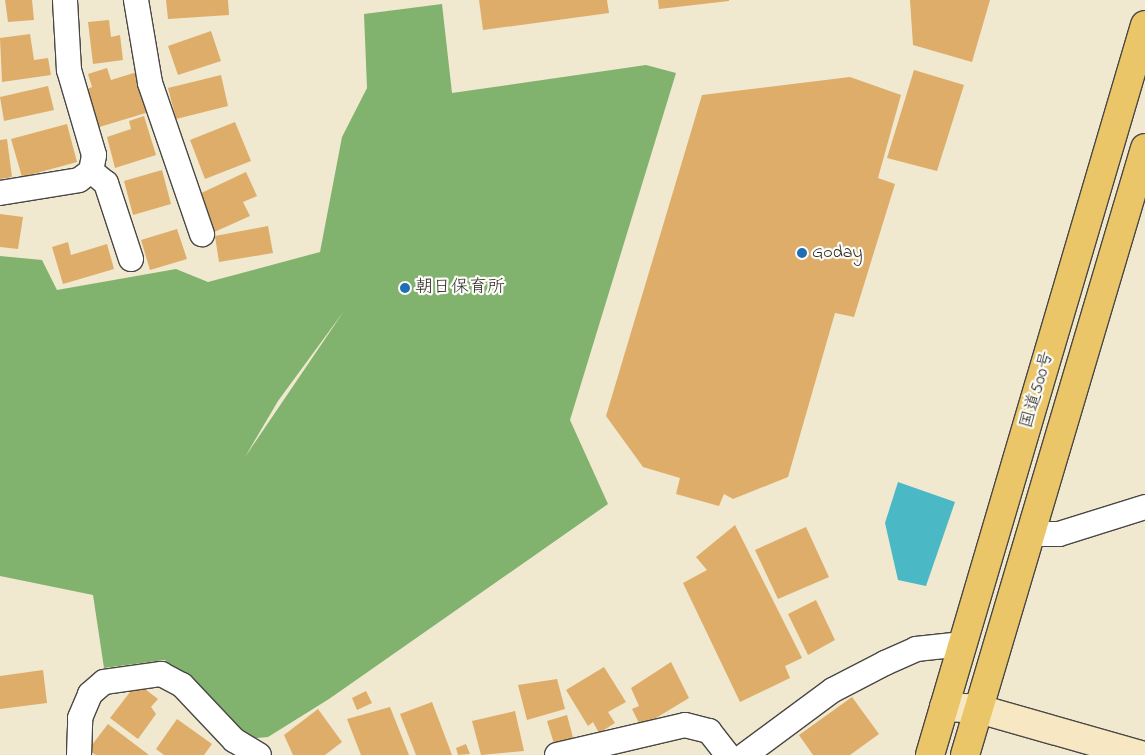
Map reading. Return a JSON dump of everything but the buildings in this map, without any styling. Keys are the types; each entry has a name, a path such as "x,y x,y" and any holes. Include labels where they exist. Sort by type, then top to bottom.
{"highway":[{"name":"国道500号","path":"930,755 1145,25"},
{"name":"国道500号","path":"965,755 1145,148"}],"street":[{"path":"0,193 79,180 91,171 94,155 69,70 65,0"},
{"path":"136,0 150,83 202,234"},
{"path":"91,171 106,183 131,259"},
{"path":"1031,534 1059,534 1145,507"},
{"path":"745,755 833,690 884,664 916,649 963,644"},
{"path":"79,755 80,718 90,694 104,682 161,674 182,685 234,740 259,755"},
{"path":"944,707 979,709 1140,755"},
{"path":"557,755 685,725 709,731 728,755"}],"green space":[{"path":"442,4 452,93 646,65 676,73 570,420 608,504 329,699 268,737 234,740 165,660 104,668 93,595 0,576 0,256 42,260 57,290 176,269 208,282 320,252 342,137 367,88 364,14","holes":["344,311 245,457 278,401"]}],"water":[{"path":"898,482 955,502 926,586 898,580 885,523"}],"place":[{"name":"Goday","path":"802,253"},
{"name":"朝日保育所","path":"405,288"}]}
